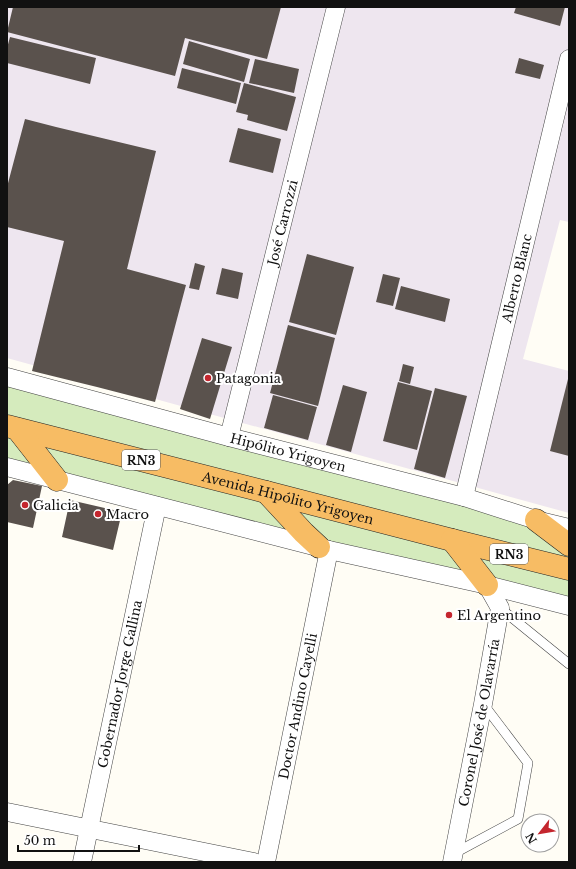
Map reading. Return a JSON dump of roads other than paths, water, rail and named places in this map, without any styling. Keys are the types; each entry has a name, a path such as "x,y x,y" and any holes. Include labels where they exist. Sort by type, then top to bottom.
{"highway":[{"path":"12,428 58,480"},
{"name":"Avenida Hipólito Yrigoyen","path":"12,428 568,569"},
{"path":"266,492 304,533 324,549"},
{"path":"536,520 569,545"},
{"path":"452,540 486,585"}],"street":[{"name":"José Carrozzi","path":"229,437 336,7"},
{"name":"Alberto Blanc","path":"464,497 569,59"},
{"name":"Hipólito Yrigoyen","path":"7,377 229,437 464,497 536,520 569,528"},
{"path":"7,467 324,549 486,585 569,606"},
{"name":"Gobernador Jorge Gallina","path":"82,862 157,506"},
{"name":"Doctor Andino Cayelli","path":"266,862 324,549"},
{"path":"486,585 500,608"},
{"name":"Coronel José de Olavarría","path":"453,858 500,608"},
{"path":"7,812 254,862"}],"lane":[{"path":"500,608 569,664"},
{"path":"453,858 518,818 528,763 483,704"}],"place":[{"name":"Patagonia","path":"208,378"},
{"name":"Galicia","path":"25,505"},
{"name":"Macro","path":"98,514"},
{"name":"El Argentino","path":"449,615"}]}
